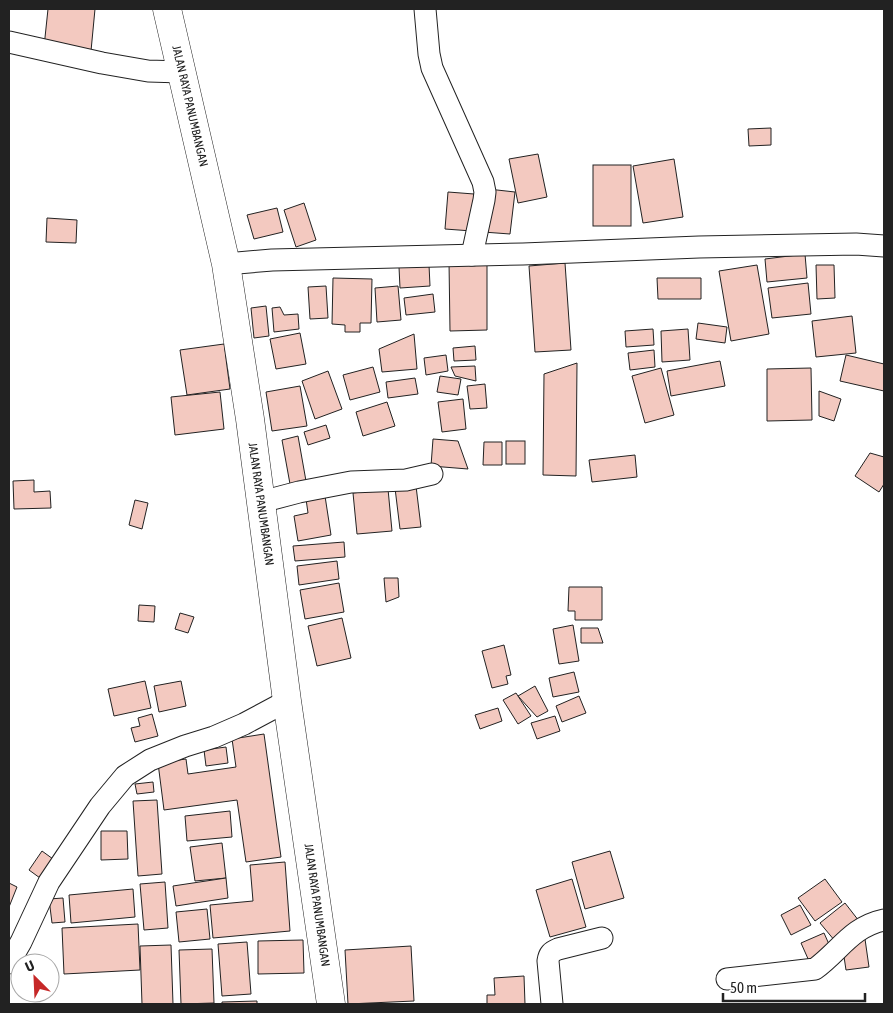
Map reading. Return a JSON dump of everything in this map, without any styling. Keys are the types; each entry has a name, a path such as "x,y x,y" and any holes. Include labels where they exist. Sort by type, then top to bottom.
{"main road":[{"name":"JALAN RAYA PANUMBANGAN","path":"168,9 226,264 250,420 287,701 331,1004"}],"street":[{"path":"425,9 432,68 483,182 485,192 472,255"},
{"path":"9,42 139,70 182,72"},
{"path":"226,264 272,260 699,247 856,244 884,246"},
{"path":"261,502 299,492 351,482 406,480 432,474"},
{"path":"9,963 49,882 100,806 125,776 150,760 214,737 244,724 287,701"},
{"path":"727,979 815,969 861,928 884,920"},
{"path":"552,1004 549,955 558,949 602,938"}],"building":[{"path":"48,9 95,9 91,51 44,47"},
{"path":"771,128 771,145 749,146 748,129"},
{"path":"538,154 547,197 518,203 509,159"},
{"path":"674,159 683,217 643,223 633,166"},
{"path":"593,165 631,165 631,226 593,226"},
{"path":"488,189 515,192 510,234 483,232"},
{"path":"448,192 474,194 472,231 445,229"},
{"path":"304,203 316,240 296,247 284,210"},
{"path":"277,208 283,232 254,239 247,215"},
{"path":"47,218 77,220 76,243 46,242"},
{"path":"805,254 807,278 767,282 765,259"},
{"path":"487,261 487,330 450,331 449,262"},
{"path":"565,263 571,350 535,352 529,266"},
{"path":"429,265 430,286 400,288 399,267"},
{"path":"757,265 769,334 731,341 719,271"},
{"path":"816,265 834,265 835,298 817,299"},
{"path":"333,278 372,279 371,323 360,323 360,332 345,332 345,325 332,324"},
{"path":"657,278 701,278 701,299 658,299"},
{"path":"808,283 811,314 772,318 768,288"},
{"path":"326,286 328,318 310,319 308,287"},
{"path":"398,286 401,320 377,322 375,288"},
{"path":"433,294 435,312 406,315 404,298"},
{"path":"266,306 269,336 254,338 251,308"},
{"path":"280,307 284,315 298,314 299,329 274,332 272,308"},
{"path":"852,316 856,353 816,357 812,321"},
{"path":"698,323 727,327 725,343 696,339"},
{"path":"653,329 654,345 626,347 625,331"},
{"path":"688,329 690,360 662,362 661,331"},
{"path":"300,333 306,364 276,369 270,339"},
{"path":"414,334 417,369 382,372 379,349"},
{"path":"224,344 230,389 187,395 180,350"},
{"path":"475,346 476,360 454,361 453,348"},
{"path":"654,350 655,367 630,370 628,353"},
{"path":"446,355 448,371 426,375 424,358"},
{"path":"846,355 884,364 884,391 840,381"},
{"path":"720,361 725,386 671,396 667,371"},
{"path":"577,363 576,476 543,475 544,374"},
{"path":"475,366 476,381 455,376 451,367"},
{"path":"373,367 380,392 350,400 343,375"},
{"path":"661,368 674,415 645,423 632,376"},
{"path":"811,368 812,420 767,421 767,369"},
{"path":"328,371 342,409 315,419 302,381"},
{"path":"440,376 461,379 458,395 437,392"},
{"path":"415,378 418,394 388,398 386,382"},
{"path":"485,384 487,408 470,409 467,386"},
{"path":"300,386 307,426 272,431 266,392"},
{"path":"819,391 841,399 834,421 819,416"},
{"path":"220,392 224,429 175,435 171,397"},
{"path":"463,399 466,429 442,432 438,402"},
{"path":"387,402 395,426 363,436 356,412"},
{"path":"326,425 330,438 308,445 304,432"},
{"path":"298,436 306,481 290,484 282,440"},
{"path":"433,439 458,441 468,469 431,466"},
{"path":"506,441 525,441 525,464 506,464"},
{"path":"484,442 502,442 502,465 483,465"},
{"path":"870,453 884,457 884,484 879,492 855,476"},
{"path":"635,455 637,477 592,482 589,460"},
{"path":"34,480 34,492 50,491 51,508 14,509 13,481"},
{"path":"416,486 421,527 400,529 395,488"},
{"path":"388,489 392,531 357,534 353,493"},
{"path":"325,496 331,535 298,541 294,516 308,513 306,499"},
{"path":"135,500 148,503 142,529 129,525"},
{"path":"344,542 345,557 295,561 293,546"},
{"path":"337,561 339,579 299,585 297,566"},
{"path":"384,578 398,578 399,597 386,602"},
{"path":"339,583 344,612 305,619 300,590"},
{"path":"569,587 602,587 602,620 575,620 575,611 568,611"},
{"path":"139,605 155,606 154,622 138,621"},
{"path":"180,613 194,617 188,633 175,629"},
{"path":"342,618 351,658 317,666 308,626"},
{"path":"573,625 579,661 559,664 553,629"},
{"path":"581,628 598,628 603,643 581,643"},
{"path":"504,645 511,675 506,676 508,684 492,688 482,651"},
{"path":"574,672 579,692 553,697 549,678"},
{"path":"145,681 151,708 114,716 108,689"},
{"path":"181,681 186,706 159,712 154,686"},
{"path":"535,686 548,711 537,717 518,696"},
{"path":"516,693 531,716 518,724 503,700"},
{"path":"579,696 586,713 562,722 556,706"},
{"path":"498,708 502,721 480,729 475,715"},
{"path":"152,714 158,736 135,742 131,728 140,726 138,718"},
{"path":"555,716 560,731 537,739 531,723"},
{"path":"264,734 281,857 246,862 237,800 164,810 158,763 186,759 188,774 236,767 232,739"},
{"path":"226,747 228,763 206,766 204,750"},
{"path":"153,782 154,792 137,794 135,784"},
{"path":"157,800 162,874 138,876 133,801"},
{"path":"230,811 232,837 187,841 185,816"},
{"path":"101,831 127,831 128,859 101,860"},
{"path":"222,843 226,878 195,881 190,847"},
{"path":"42,851 53,859 40,878 29,870"},
{"path":"610,851 624,898 585,909 572,862"},
{"path":"285,862 290,931 213,938 210,905 253,901 250,865"},
{"path":"226,878 228,898 176,906 173,886"},
{"path":"572,879 586,927 550,937 536,890"},
{"path":"825,879 842,902 815,921 798,898"},
{"path":"165,882 168,928 144,930 140,884"},
{"path":"9,883 17,887 9,907"},
{"path":"133,889 135,917 71,923 69,895"},
{"path":"63,898 65,922 52,923 49,899"},
{"path":"845,903 859,921 835,941 820,923"},
{"path":"800,905 811,925 791,935 781,915"},
{"path":"207,909 210,939 179,942 176,912"},
{"path":"138,924 140,970 64,974 62,928"},
{"path":"864,932 869,967 846,970 843,950"},
{"path":"824,933 832,951 809,961 801,943"},
{"path":"303,940 304,973 258,974 258,941"},
{"path":"247,942 251,994 222,996 218,944"},
{"path":"171,945 173,1004 142,1004 140,946"},
{"path":"411,946 414,1001 348,1004 345,950"},
{"path":"212,949 214,1003 181,1004 179,950"},
{"path":"524,976 525,1004 487,1004 487,995 495,995 494,978"},
{"path":"257,1001 257,1004 222,1004 222,1002"}]}
